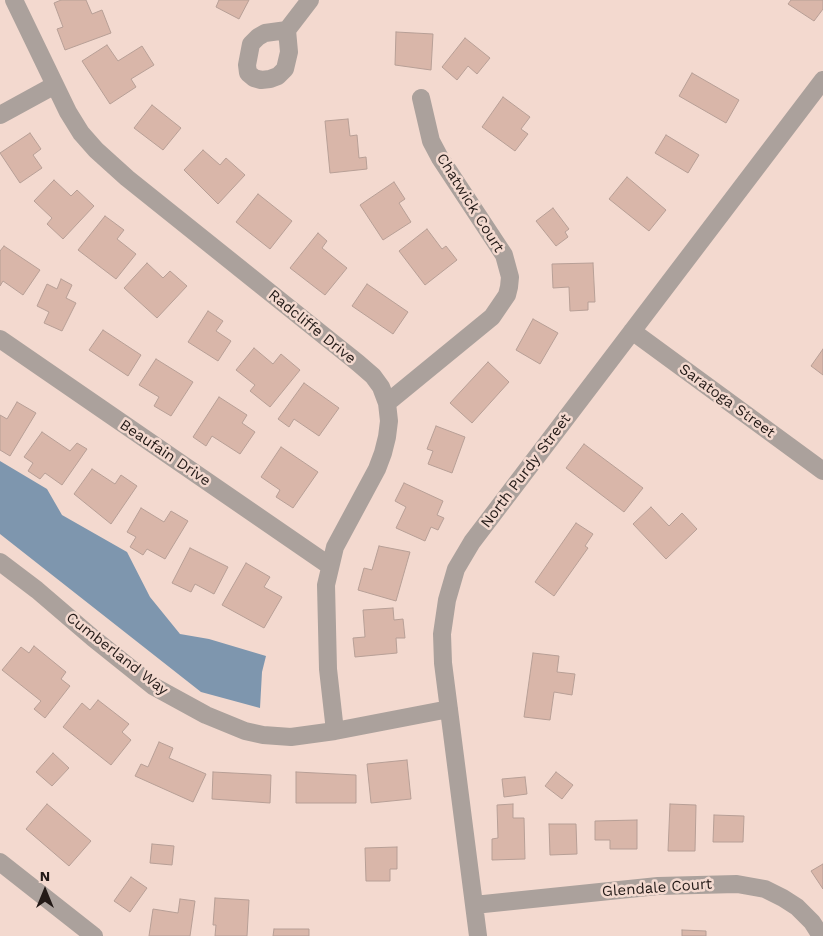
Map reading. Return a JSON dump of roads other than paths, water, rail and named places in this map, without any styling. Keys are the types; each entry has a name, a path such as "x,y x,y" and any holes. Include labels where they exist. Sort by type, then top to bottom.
{"street":[{"name":"Radcliffe Drive","path":"14,0 76,126 96,150 127,178 358,363 381,387 386,403 388,429 383,453 377,469 335,547 326,585 328,669 335,731"},
{"path":"287,30 310,0"},
{"name":"North Purdy Street","path":"478,936 443,662 442,634 447,600 456,569 472,542 822,83"},
{"path":"0,114 55,85"},
{"name":"Chatwick Court","path":"386,403 492,317 507,295 510,287 510,277 504,255 440,158 431,141 421,98"},
{"name":"Saratoga Street","path":"632,331 823,470"},
{"name":"Beaufain Drive","path":"0,340 330,566"},
{"name":"Cumberland Way","path":"0,562 154,686 206,715 245,731 263,735 291,737 335,731 449,708"},
{"path":"0,862 94,936"},
{"name":"Glendale Court","path":"474,906 658,886 737,884 765,889 783,898 812,922 821,936"}],"water":[{"path":"0,461 47,489 62,515 127,552 150,597 180,634 209,639 266,656 262,672 260,708 201,692 0,534"}]}
